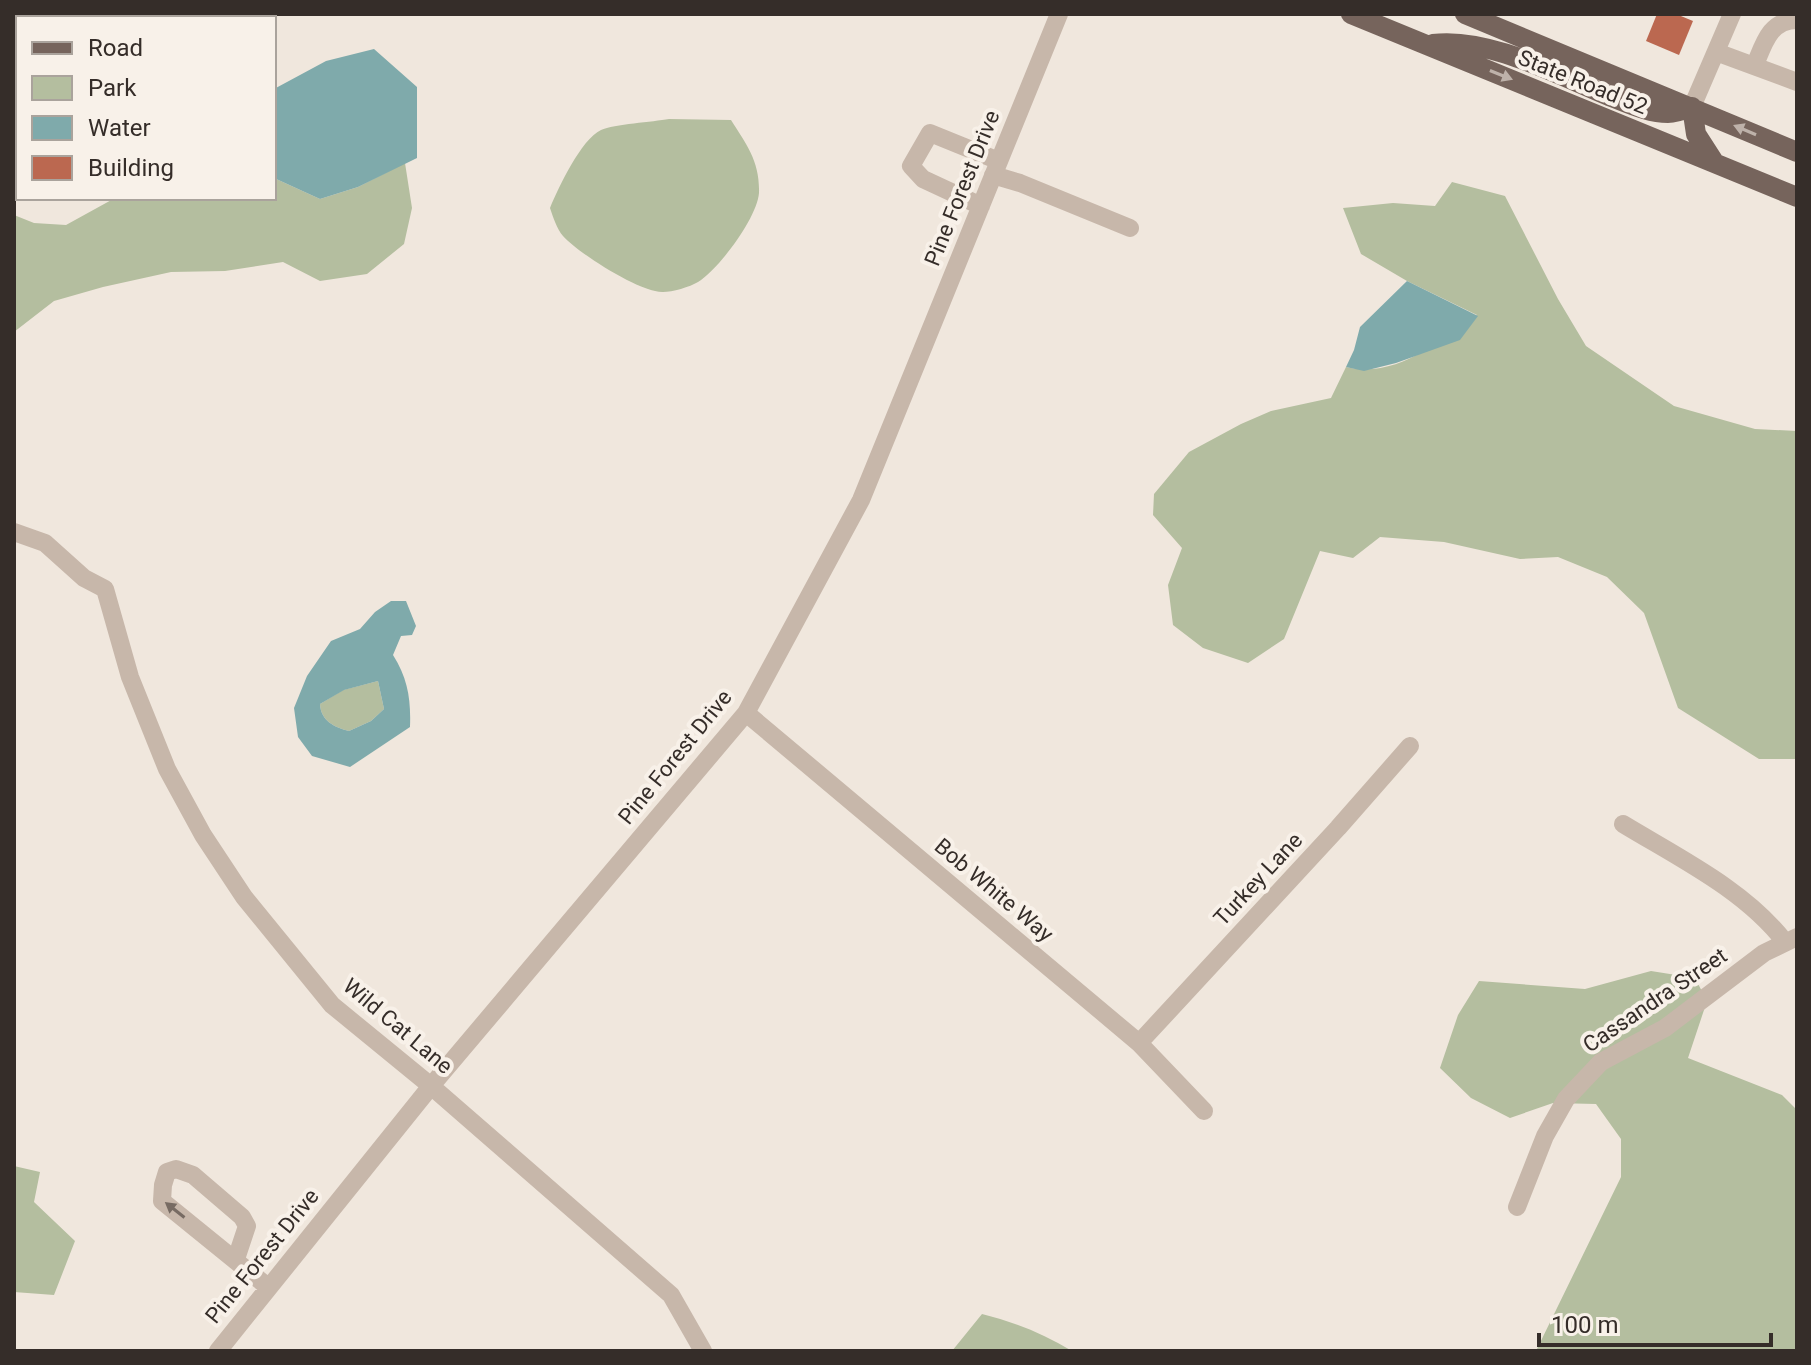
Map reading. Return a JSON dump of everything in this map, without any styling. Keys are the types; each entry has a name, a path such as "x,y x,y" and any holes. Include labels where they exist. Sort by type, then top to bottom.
{"main road":[{"name":"State Road 52","path":"1351,14 1797,197"},
{"name":"State Road 52","path":"1465,14 1498,20 1797,152"},
{"path":"1428,45 1450,42 1510,56 1657,112 1672,113 1692,107 1696,134 1714,162"}],"street":[{"name":"Pine Forest Drive","path":"218,1351 431,1086 746,713 861,500 1059,14"},
{"path":"1692,107 1732,14"},
{"path":"1755,65 1770,30 1797,20"},
{"path":"1716,52 1797,82"},
{"path":"981,206 923,179 911,166 930,133 1020,183 1130,228"},
{"name":"Wild Cat Lane","path":"14,532 45,543 84,578 105,589 130,677 167,769 203,835 244,897 332,1005 431,1086 671,1295 703,1351"},
{"name":"Bob White Way","path":"746,713 1139,1043 1204,1111"},
{"name":"Turkey Lane","path":"1139,1043 1410,746"},
{"path":"1623,824 1697,869 1750,906 1791,940"},
{"name":"Cassandra Street","path":"1517,1207 1545,1136 1566,1099 1601,1062 1665,1028 1764,953 1791,940"},
{"path":"236,1259 247,1226 242,1217 193,1175 176,1169 167,1172 162,1201 268,1287"}],"green space":[{"path":"669,119 731,120 755,163 759,193 752,216 716,266 695,284 663,292 640,286 582,252 561,233 550,208 571,165 593,135 615,126"},
{"path":"405,163 412,208 404,244 367,274 320,281 283,262 225,271 171,272 54,301 14,332 14,215 34,223 66,225 111,200 276,200 276,179 320,199 358,187"},
{"path":"1452,182 1505,196 1586,346 1674,406 1755,429 1797,431 1797,759 1759,759 1678,708 1644,613 1607,577 1558,557 1520,559 1444,542 1380,537 1353,558 1320,551 1284,639 1248,663 1203,648 1173,625 1168,585 1182,548 1153,515 1154,494 1189,452 1271,411 1331,398 1346,367 1382,368 1399,363 1416,356 1477,315 1407,281 1361,254 1343,208 1393,203 1435,206"},
{"path":"378,681 384,709 371,721 349,731 333,725 323,715 320,704 343,690"},
{"path":"1651,971 1695,978 1707,1001 1688,1058 1782,1095 1797,1110 1797,1351 1536,1351 1621,1177 1621,1139 1596,1104 1553,1103 1510,1118 1471,1098 1440,1068 1458,1015 1479,981 1585,989"},
{"path":"14,1166 40,1172 34,1202 75,1241 54,1295 14,1292"},
{"path":"982,1314 1028,1329 1072,1351 952,1351"}],"water":[{"path":"374,49 417,87 417,158 358,187 320,199 276,179 276,88 326,61"},
{"path":"1407,281 1478,316 1460,340 1364,371 1346,367 1360,327"},
{"path":"391,601 406,601 416,626 412,635 401,636 393,655 408,690 410,727 350,767 312,756 298,737 294,708 307,676 331,641 360,629 375,612","holes":["378,681 384,709 371,721 349,731 329,722 320,704 344,690"]}],"building":[{"path":"1657,14 1676,14 1693,21 1679,55 1646,41"}]}
